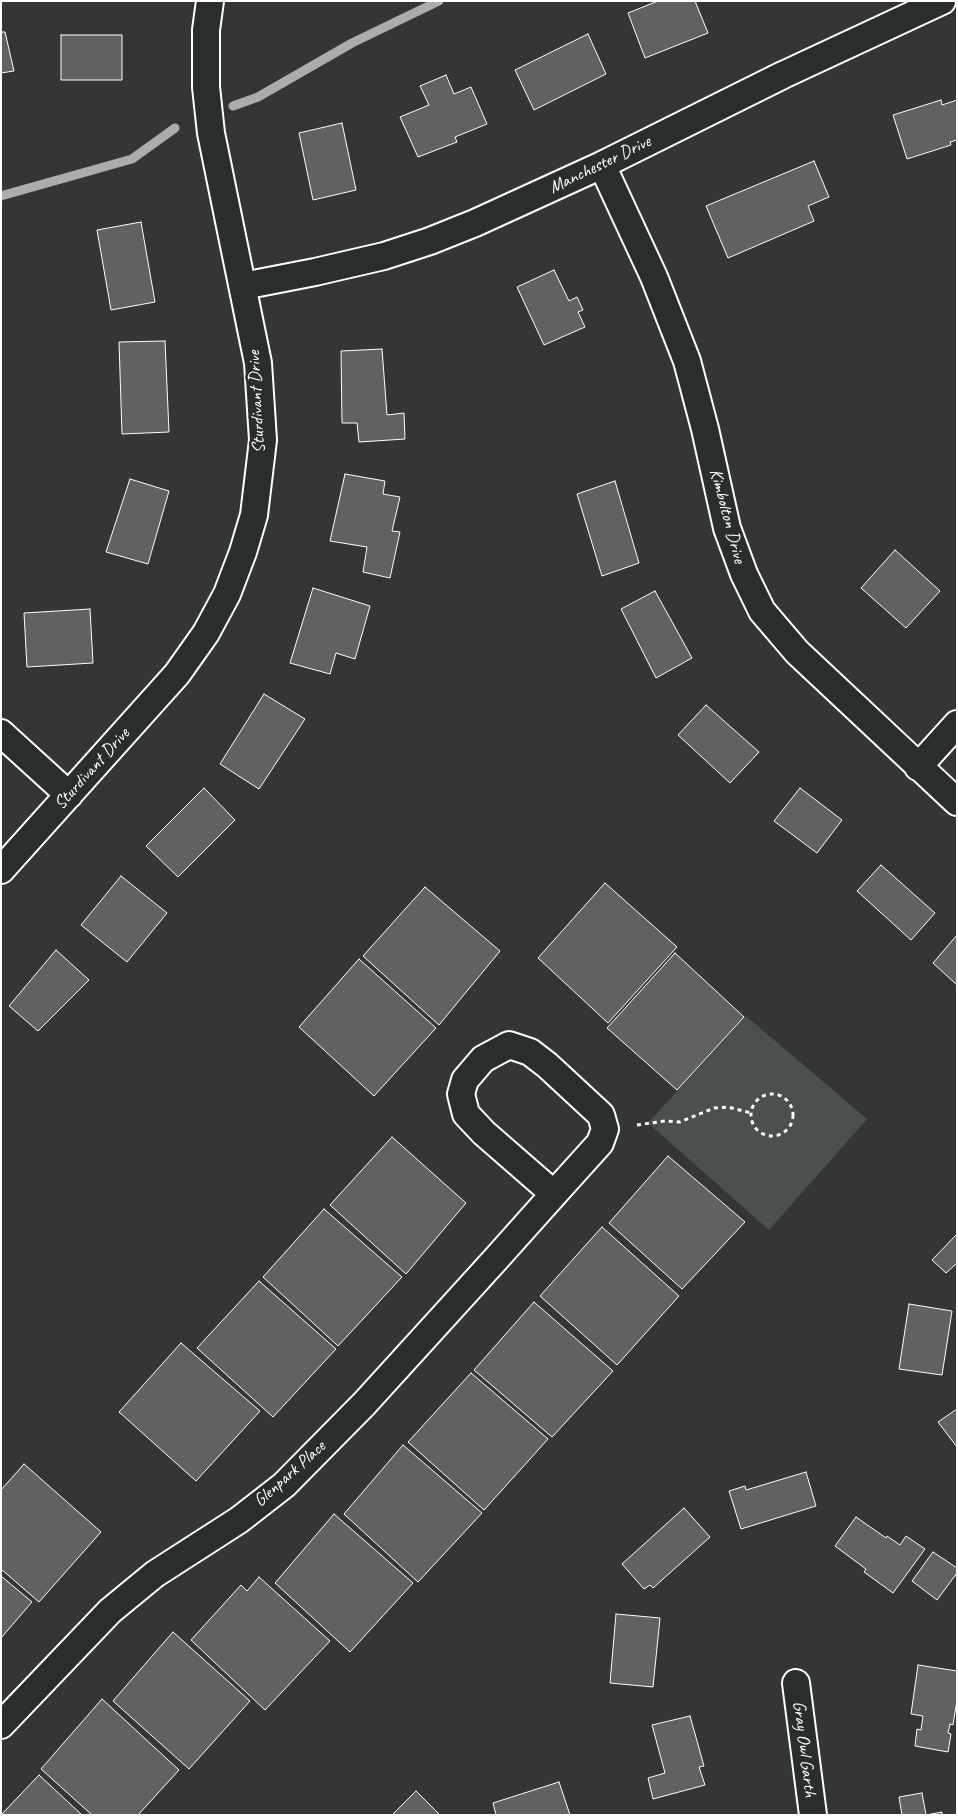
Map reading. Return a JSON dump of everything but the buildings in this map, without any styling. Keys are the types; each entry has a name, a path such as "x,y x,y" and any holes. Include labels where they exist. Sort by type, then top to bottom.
{"street":[{"name":"Sturdivant Drive","path":"1,870 177,674 206,633 227,594 243,552 254,515 263,440 258,362 211,133 206,87 206,30 210,1"},
{"name":"Manchester Drive","path":"243,286 384,256 475,224 602,165 783,75 942,1"},
{"name":"Kimbolton Drive","path":"602,165 654,277 687,361 705,429 727,528 744,574 762,611 797,652 957,802"},
{"path":"918,766 957,724"},
{"path":"1,733 69,795"},
{"name":"Glenpark Place","path":"1,1725 110,1611 156,1574 239,1520 284,1485 364,1404 554,1194 600,1143 605,1129 601,1115 542,1060 530,1052 509,1045 483,1059 465,1080 461,1094 466,1114 484,1133 554,1194"},
{"name":"Gray Owl Garth","path":"796,1683 813,1815"}],"path":[{"path":"768,1095 775,1095 787,1101 792,1113 792,1119 785,1132 772,1136 759,1132 752,1120 751,1114 757,1101 768,1095"},
{"path":"637,1125 665,1121 680,1122 714,1108 728,1107 751,1114"}],"shaded area":[{"path":"746,1016 867,1119 769,1230 648,1123"}],"waterway":[{"path":"233,106 258,97 352,43 439,1"},
{"path":"1,196 132,159 175,128"}]}
